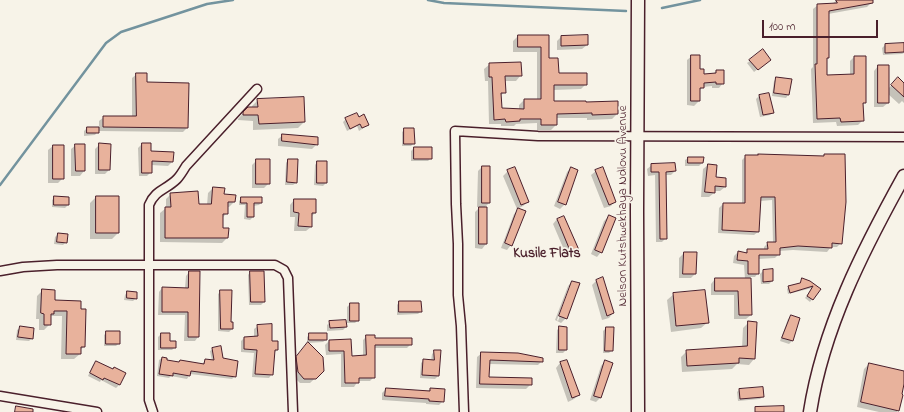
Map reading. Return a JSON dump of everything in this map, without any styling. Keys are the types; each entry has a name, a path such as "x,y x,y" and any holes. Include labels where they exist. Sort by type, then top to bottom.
{"street":[{"name":"Nelson Kutshwekhaya Ndlovu Avenue","path":"638,0 638,412"},
{"path":"152,412 149,400 149,206 152,198 161,189 177,180 186,166 256,89"},
{"path":"464,412 462,326 458,295 455,131 538,136 904,137"},
{"path":"810,412 820,363 827,340 862,257 904,176"},
{"path":"0,271 23,267 57,265 275,265 284,270 288,278 293,412"},
{"path":"0,396 97,412"}],"building":[{"path":"836,0 873,0 873,3 829,11 829,58 827,58 827,75 854,74 854,56 866,56 866,103 863,103 864,121 841,122 840,118 817,119 815,64 817,64 817,4 837,3"},
{"path":"518,35 549,35 549,58 558,58 559,73 587,73 587,85 554,85 554,101 618,101 618,114 557,114 557,125 541,125 541,119 520,119 520,121 506,122 505,119 494,120 492,77 489,77 489,63 521,62 522,76 505,76 506,93 501,93 502,108 524,109 524,99 541,99 541,47 518,47"},
{"path":"588,35 588,45 561,46 561,36"},
{"path":"904,43 904,52 885,53 885,44"},
{"path":"763,49 771,60 758,70 749,60"},
{"path":"691,55 700,55 700,69 704,69 704,74 716,73 716,70 724,70 724,84 716,84 716,82 704,83 704,88 700,88 700,101 691,101"},
{"path":"878,65 889,65 889,103 878,103"},
{"path":"136,73 147,73 147,82 189,83 188,128 103,127 103,116 136,116"},
{"path":"776,77 792,79 789,95 774,93"},
{"path":"898,77 904,83 904,97 891,85"},
{"path":"769,93 774,113 763,115 759,95"},
{"path":"304,97 305,122 259,124 258,115 243,115 243,112 248,107 258,107 257,99"},
{"path":"357,113 359,117 364,114 369,125 362,128 360,124 350,129 345,118"},
{"path":"87,127 99,127 99,133 87,133"},
{"path":"404,128 414,128 415,144 404,144"},
{"path":"282,134 318,137 318,145 282,141"},
{"path":"99,143 111,144 110,170 99,170"},
{"path":"142,143 151,143 151,151 174,152 173,162 152,161 152,173 142,173"},
{"path":"75,144 85,144 85,171 76,171"},
{"path":"53,145 64,145 64,179 53,179"},
{"path":"414,147 432,147 432,159 414,159"},
{"path":"824,154 845,154 846,202 842,244 832,243 832,248 798,246 780,248 780,255 759,255 759,274 748,274 748,261 737,260 738,251 747,253 747,249 768,249 767,242 776,242 775,197 761,197 759,232 722,230 723,203 745,203 745,155 824,156"},
{"path":"688,157 704,157 703,163 688,163"},
{"path":"256,159 270,159 270,184 256,184"},
{"path":"288,159 298,159 297,183 287,182"},
{"path":"317,161 327,161 327,183 317,183"},
{"path":"675,163 676,171 666,172 667,239 660,239 659,172 651,172 651,164"},
{"path":"708,164 717,165 716,177 726,178 726,187 715,186 715,193 705,192"},
{"path":"482,166 490,166 490,203 482,203"},
{"path":"515,167 529,202 521,205 507,170"},
{"path":"571,167 578,170 566,205 558,202"},
{"path":"603,167 616,202 609,205 595,170"},
{"path":"213,187 225,188 224,194 236,195 235,202 228,202 228,214 223,214 223,228 229,228 228,238 165,238 165,207 171,207 170,193 198,191 199,204 211,204"},
{"path":"54,196 69,197 69,205 54,205"},
{"path":"96,196 119,196 119,233 96,233"},
{"path":"241,197 262,197 262,203 254,203 254,217 247,217 247,203 241,203"},
{"path":"294,199 316,199 316,213 312,213 312,227 298,226 299,213 294,212"},
{"path":"479,207 487,207 487,244 479,244"},
{"path":"518,208 526,211 512,246 505,243"},
{"path":"609,215 616,218 602,253 595,250"},
{"path":"564,216 579,250 571,253 557,219"},
{"path":"58,233 68,234 67,243 57,242"},
{"path":"684,252 697,252 696,274 683,274"},
{"path":"773,269 773,281 763,282 763,270"},
{"path":"189,271 200,271 199,337 188,337 188,312 162,312 162,287 188,288"},
{"path":"250,271 264,271 265,302 251,302"},
{"path":"603,277 614,313 607,316 596,280"},
{"path":"715,278 751,278 752,315 739,315 738,291 715,291"},
{"path":"802,278 810,281 821,289 813,300 807,296 813,286 790,293 788,286 800,283"},
{"path":"572,281 580,283 567,319 559,316"},
{"path":"42,289 55,290 55,300 81,301 81,309 86,309 85,347 81,347 81,354 66,354 67,311 54,311 54,314 51,314 51,325 44,325 44,314 41,313"},
{"path":"220,290 232,290 231,322 233,322 233,329 221,329"},
{"path":"705,290 709,323 676,326 673,293"},
{"path":"127,291 137,292 137,299 127,298"},
{"path":"399,301 421,301 422,312 399,312"},
{"path":"350,303 359,303 359,321 350,321"},
{"path":"791,315 800,318 793,341 782,338"},
{"path":"346,320 347,327 330,328 329,321"},
{"path":"748,321 757,322 755,359 739,358 739,363 687,366 686,350 747,346"},
{"path":"272,324 272,341 278,341 278,350 275,350 273,375 255,374 257,350 244,349 244,337 258,336 257,325"},
{"path":"20,326 34,328 33,339 18,337"},
{"path":"559,326 567,327 567,350 559,350"},
{"path":"606,327 614,327 613,351 605,351"},
{"path":"106,331 120,331 120,344 106,344"},
{"path":"161,333 170,333 170,341 176,341 176,348 161,348"},
{"path":"309,333 327,333 327,340 309,340"},
{"path":"366,335 375,335 375,338 412,338 412,345 375,345 375,378 359,378 359,383 345,383 344,351 329,351 329,340 351,339 352,356 366,355"},
{"path":"308,342 323,357 324,371 316,379 304,379 298,372 296,357"},
{"path":"221,346 223,358 238,361 236,377 191,371 190,376 173,373 173,376 159,374 162,357 167,358 167,360 179,362 180,360 204,364 205,359 214,360 212,348"},
{"path":"434,350 441,350 439,376 422,375 423,359 434,360"},
{"path":"481,352 518,353 543,358 543,362 490,360 489,377 532,378 532,385 480,384"},
{"path":"567,360 580,395 572,398 560,362"},
{"path":"605,360 613,363 601,398 594,396"},
{"path":"96,361 126,373 120,385 104,378 103,380 90,373"},
{"path":"869,363 904,371 903,395 899,411 861,402"},
{"path":"763,387 764,397 740,399 739,389"},
{"path":"386,388 430,391 430,388 445,389 444,402 429,401 429,399 385,396"},
{"path":"16,406 33,409 33,412 15,412"},
{"path":"784,406 784,412 755,412 755,407"}],"waterway":[{"path":"0,185 106,43 121,32 207,4 233,0"},
{"path":"428,0 444,3 626,11"},
{"path":"662,8 700,0"}],"district":[{"name":"Kusile Flats","path":"547,255"}]}
